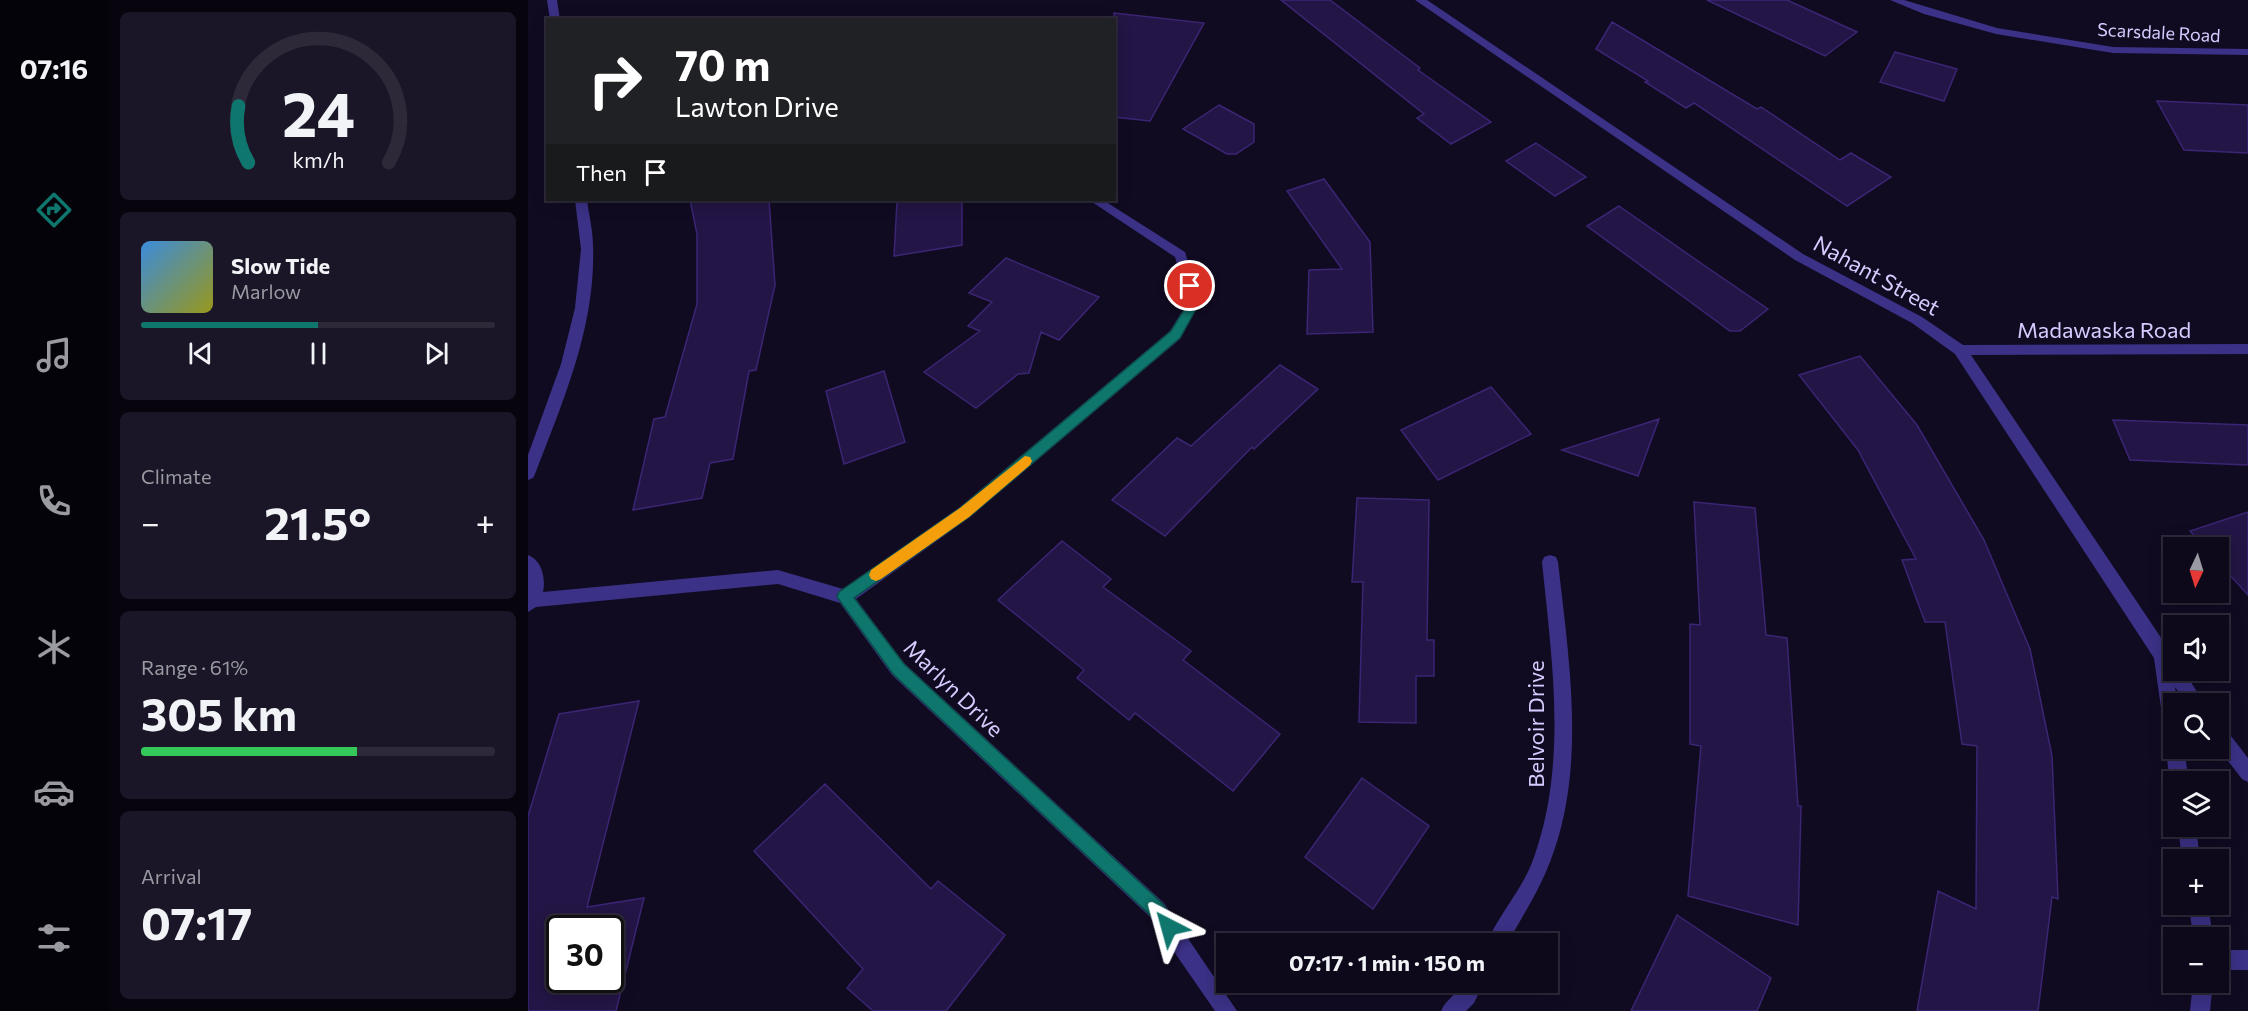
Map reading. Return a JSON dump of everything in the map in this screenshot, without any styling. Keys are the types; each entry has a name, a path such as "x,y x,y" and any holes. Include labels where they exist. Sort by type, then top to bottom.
{"street":[{"path":"552,0 555,18"},
{"name":"Nahant Street","path":"1420,0 1799,257 1917,320 1960,350 2189,693"},
{"name":"Scarsdale Road","path":"1895,0 1996,31 2113,50 2248,52"},
{"path":"528,474 572,354 584,302 588,248 581,201"},
{"path":"528,562 536,571 537,584 530,603 778,577 844,597 964,512 1175,335 1194,302 1181,255 1097,201"},
{"name":"Madawaska Road","path":"1960,350 2248,349"},
{"name":"Belvoir Drive","path":"1502,933 1542,860 1561,788 1563,693 1550,562"},
{"name":"Marlyn Drive","path":"844,597 898,669 1157,910 1227,1011"},
{"path":"2162,655 2168,693"},
{"path":"2229,748 2248,773"},
{"path":"2229,960 2248,960"},
{"path":"1451,1011 1468,993"},
{"path":"2200,1011 2202,993"}],"building":[{"path":"1281,0 1330,0 1420,68 1418,70 1491,122 1451,144 1417,118 1424,114"},
{"path":"1707,0 1787,0 1857,32 1825,56"},
{"path":"1114,13 1204,23 1150,121 1116,117 1116,18 1114,18"},
{"path":"1612,22 1757,109 1761,107 1840,160 1851,153 1891,177 1847,206 1694,103 1686,108 1596,49"},
{"path":"1895,52 1957,69 1944,101 1880,82"},
{"path":"2157,101 2248,105 2248,153 2184,150"},
{"path":"1219,105 1254,124 1254,142 1236,154 1227,154 1183,129"},
{"path":"1536,143 1586,177 1555,196 1506,161"},
{"path":"1324,179 1370,242 1373,332 1307,334 1309,270 1342,269 1287,191"},
{"path":"690,201 769,201 775,285 756,370 749,371 733,459 710,463 702,498 633,510 654,419 665,417 697,304 697,234"},
{"path":"962,201 962,245 894,256 897,202"},
{"path":"1619,206 1768,309 1740,331 1730,331 1587,226"},
{"path":"1006,258 1099,297 1059,340 1041,332 1029,373 1018,374 976,408 924,372 980,331 968,326 992,302 969,293"},
{"path":"1860,356 1917,425 1984,540 2030,649 2052,756 2058,899 2052,897 2038,1011 1917,1011 1938,891 1976,909 1977,746 1962,744 1945,622 1925,622 1902,560 1916,559 1858,450 1799,375"},
{"path":"1280,365 1318,389 1254,449 1252,447 1165,536 1112,500 1177,438 1191,446"},
{"path":"884,371 905,442 844,464 826,391"},
{"path":"1491,387 1531,434 1438,480 1401,430"},
{"path":"1659,419 1638,476 1562,450"},
{"path":"2113,420 2248,425 2248,465 2130,460"},
{"path":"1357,498 1429,500 1427,640 1434,640 1434,676 1416,676 1416,723 1359,722 1363,582 1352,582"},
{"path":"1694,502 1755,508 1766,635 1787,638 1798,806 1801,806 1798,925 1688,896 1701,746 1690,744 1690,624 1700,625"},
{"path":"2248,512 2248,595 2229,574 2229,537 2196,537 2190,531"},
{"path":"1062,541 1111,579 1103,587 1191,651 1183,660 1280,734 1233,791 1135,713 1129,720 1077,678 1084,670 998,600"},
{"path":"639,701 587,907 644,898 624,979 624,915 546,915 546,993 620,993 616,1011 528,1011 528,816 559,714"},
{"path":"1362,778 1429,826 1373,909 1305,857"},
{"path":"825,784 931,889 938,881 1005,935 946,1011 873,1011 847,988 863,969 754,851"},
{"path":"1677,915 1771,978 1757,1011 1631,1011"}],"slow traffic":[{"path":"876,575 964,512 1025,461"}],"route":[{"path":"1169,927 1157,910 898,669 844,597 964,512 1175,335 1194,302 1190,286"}]}
